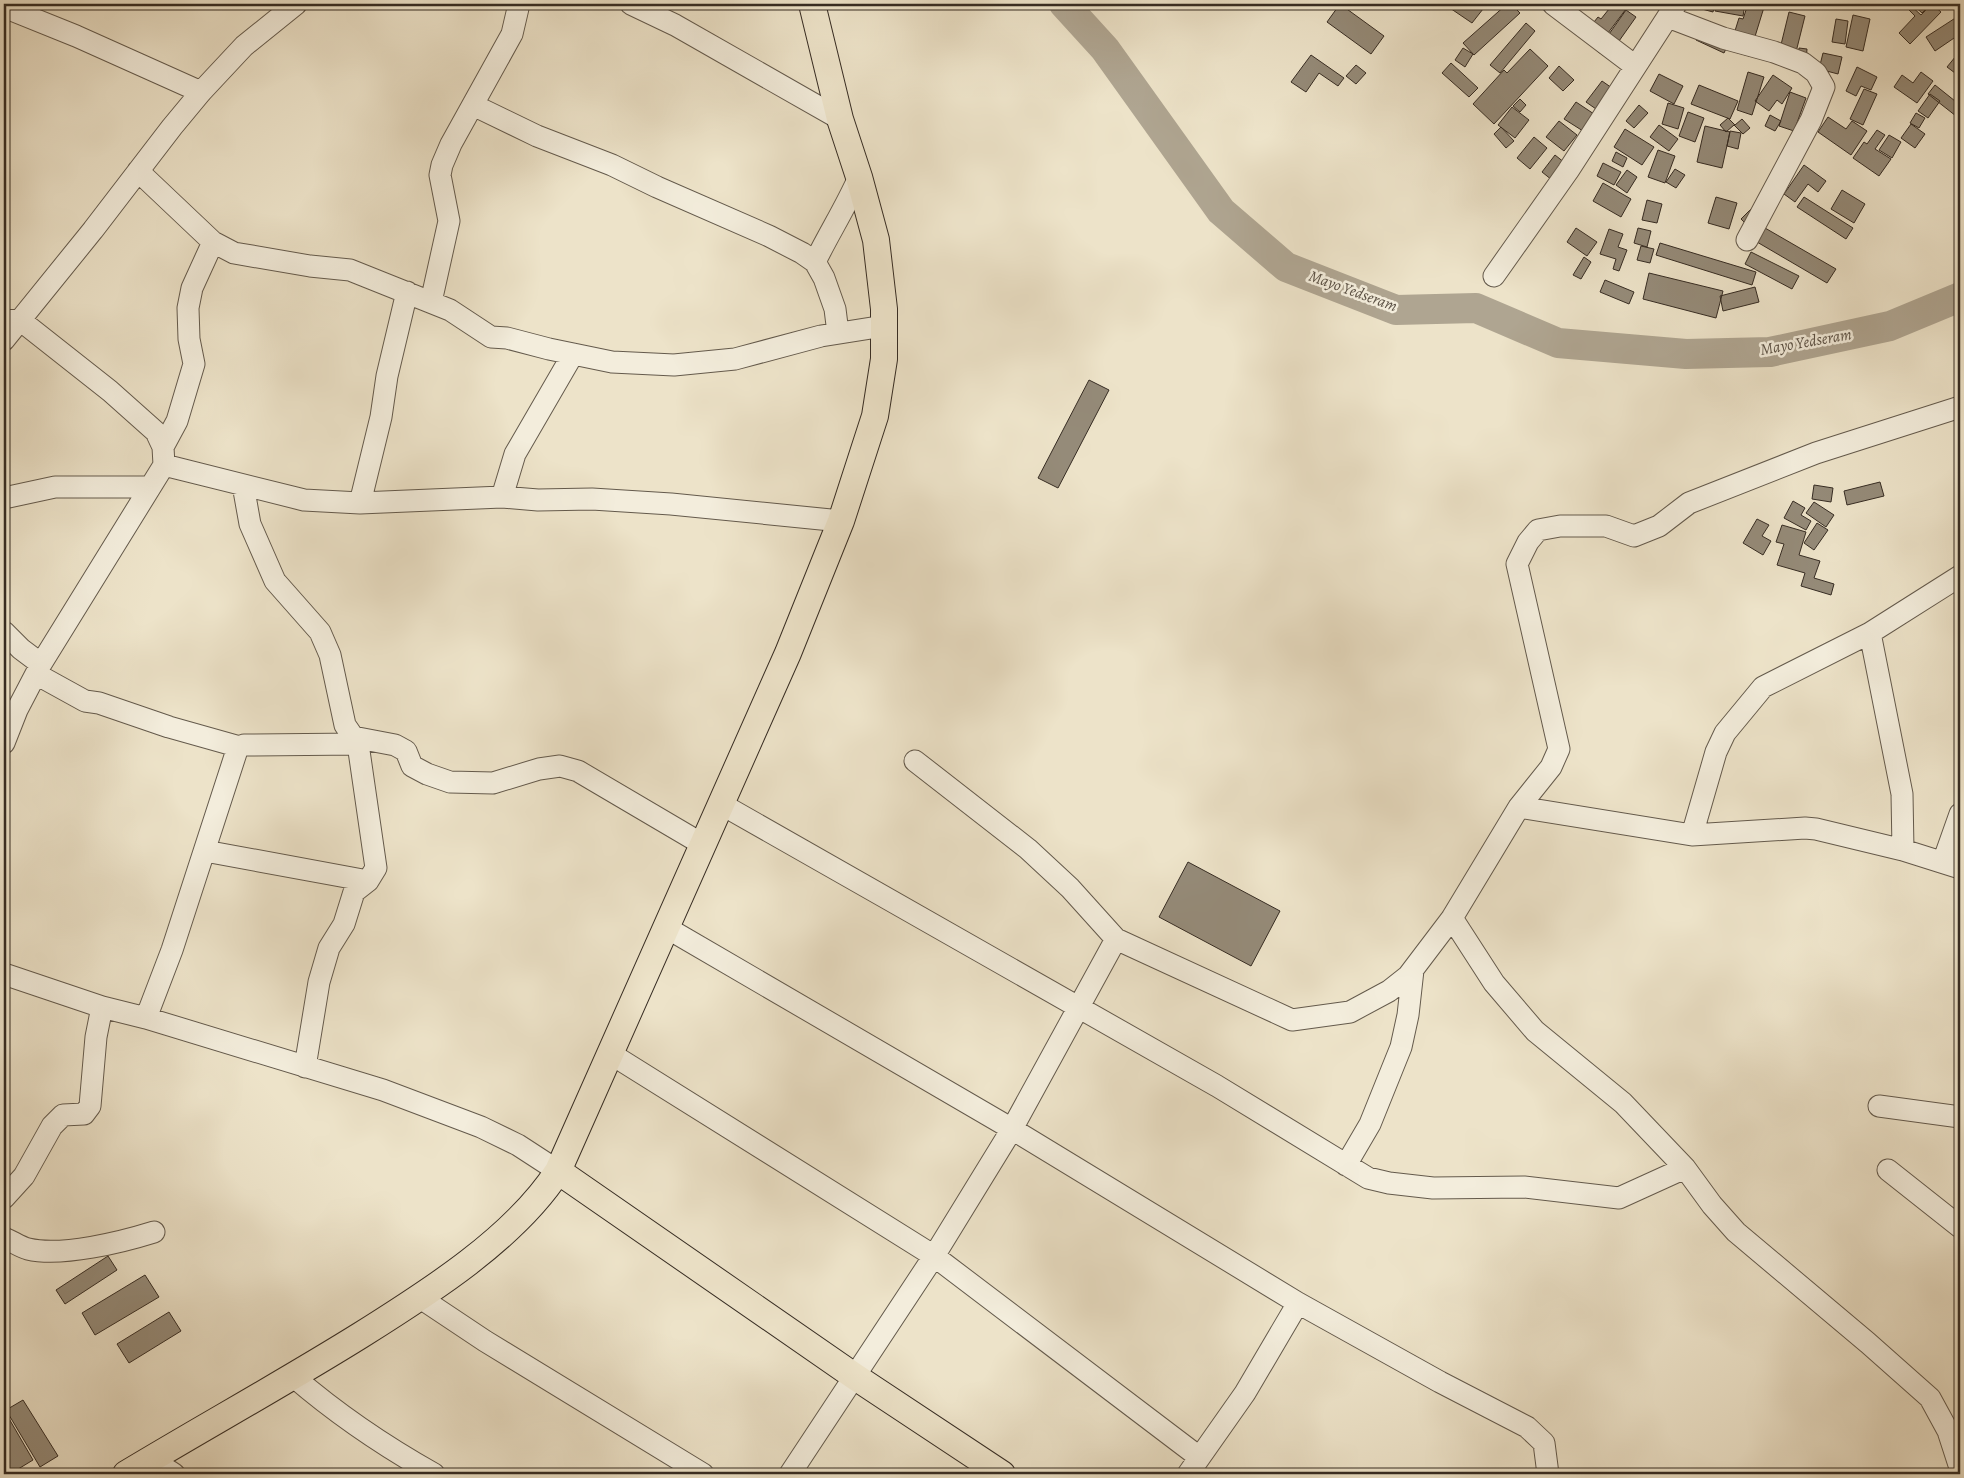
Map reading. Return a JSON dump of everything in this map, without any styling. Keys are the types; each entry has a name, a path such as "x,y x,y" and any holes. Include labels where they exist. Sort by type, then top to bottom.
{"main road":[{"path":"126,1474 294,1377 419,1298 484,1250 540,1197 558,1171 788,653 841,521 875,416 884,359 884,309 876,240 859,177 840,119 812,4"},
{"path":"558,1171 854,1376 1002,1474"}],"street":[{"path":"4,340 12,321 93,230 138,170 201,92 244,46 296,4"},
{"path":"431,302 449,221 440,175 442,165 472,105 512,34 519,4"},
{"path":"631,4 682,29 840,119"},
{"path":"1554,4 1635,66"},
{"path":"4,7 76,36 201,92"},
{"path":"1494,276 1568,171 1672,10 1723,38 1774,52 1803,63 1816,73 1824,87 1811,120 1747,240"},
{"path":"472,105 537,136 612,165 657,187 770,236 802,253 815,262 824,278 832,301 838,333"},
{"path":"138,170 213,242 234,254 310,266 350,270 450,310 491,337 507,338 612,362 674,365 735,359 821,336 884,326"},
{"path":"815,262 826,238 836,225 848,203 859,177"},
{"path":"4,743 17,710 39,669 150,487 163,456 177,422 194,364 188,308 192,288 213,242"},
{"path":"360,504 381,417 387,376 407,292"},
{"path":"12,321 110,391 136,414 156,432 163,456"},
{"path":"502,497 515,454 573,354"},
{"path":"915,761 1028,849 1070,888 1116,939 1292,1020 1350,1012 1389,991 1408,976 1452,918 1519,807 1551,767 1559,749 1517,564 1528,542 1538,530 1560,526 1606,526 1634,536 1659,526 1689,503 1816,453 1960,407"},
{"path":"163,456 243,485 304,500 360,504 502,497 538,500 592,499 671,504 841,521"},
{"path":"243,485 250,524 275,581 320,632 330,655 345,725 355,741 376,868 368,882 354,892 344,924 329,948 319,982 305,1067"},
{"path":"4,498 55,487 150,487"},
{"path":"1692,835 1716,752 1725,733 1763,687 1870,633 1960,576"},
{"path":"4,632 39,669 85,701 100,703 169,727 240,747"},
{"path":"1870,633 1902,794 1903,850"},
{"path":"146,1018 172,950 237,750 244,745 355,741 395,744 406,751 412,766 427,774 450,782 493,783 512,779 539,769 560,766 578,771 702,844"},
{"path":"721,804 1217,1086 1368,1178 1389,1183 1434,1188 1524,1187 1619,1198 1685,1168"},
{"path":"1519,807 1692,835 1816,828 1903,850 1951,865 1960,814"},
{"path":"205,851 368,882"},
{"path":"1452,918 1494,983 1534,1031 1623,1102 1685,1168 1712,1205 1736,1232 1930,1398 1948,1431 1960,1468"},
{"path":"666,928 1012,1129 1298,1303 1440,1382 1526,1426 1544,1443 1548,1474"},
{"path":"790,1474 934,1256 1012,1129 1116,939"},
{"path":"1346,1165 1370,1124 1401,1047 1408,1015 1412,970"},
{"path":"4,974 102,1007 146,1018 383,1090 482,1127 518,1145 558,1171"},
{"path":"4,1198 24,1176 52,1126 63,1115 84,1114 90,1106 96,1037 102,1007"},
{"path":"611,1054 934,1256 1194,1466 1245,1393 1298,1303"},
{"path":"1879,1106 1960,1117"},
{"path":"1888,1170 1960,1227"},
{"path":"4,1238 28,1249 54,1251 118,1244 154,1232"},
{"path":"419,1298 485,1341 703,1474"},
{"path":"294,1377 325,1404 406,1459 434,1474"},
{"path":"152,1459 174,1474"}],"building":[{"path":"1340,4 1384,36 1371,54 1327,22"},
{"path":"1444,4 1475,4 1483,9 1472,23"},
{"path":"1507,4 1511,4 1520,13 1474,55 1463,43"},
{"path":"1613,4 1619,4 1626,9 1608,33 1594,22 1598,17 1601,19"},
{"path":"1704,4 1715,4 1713,12 1702,9"},
{"path":"1717,4 1745,4 1743,16 1715,11"},
{"path":"1748,4 1765,4 1749,56 1729,50 1739,18 1743,19"},
{"path":"1912,4 1931,4 1922,13"},
{"path":"1932,4 1941,12 1910,44 1899,33 1915,16 1907,8 1910,5 1921,15"},
{"path":"1945,4 1960,4 1960,7 1946,6"},
{"path":"1626,10 1636,17 1607,58 1597,51"},
{"path":"1789,12 1805,16 1793,64 1777,61"},
{"path":"1853,15 1870,19 1863,51 1846,47"},
{"path":"1960,15 1960,34 1935,51 1926,37"},
{"path":"1836,19 1848,21 1845,44 1832,42"},
{"path":"1526,23 1535,31 1500,73 1490,65"},
{"path":"1702,27 1730,40 1724,53 1696,40"},
{"path":"1463,48 1473,54 1465,67 1455,60"},
{"path":"1799,48 1807,49 1806,62 1798,61"},
{"path":"1530,49 1548,66 1494,124 1473,104 1504,70 1507,73"},
{"path":"1960,51 1960,74 1959,76 1947,67"},
{"path":"1823,53 1842,57 1838,74 1819,69"},
{"path":"1311,55 1344,78 1338,86 1319,73 1306,92 1291,82"},
{"path":"1451,63 1478,88 1469,97 1442,73"},
{"path":"1356,65 1366,73 1356,84 1346,76"},
{"path":"1559,66 1574,80 1563,91 1549,78"},
{"path":"1857,67 1877,77 1871,90 1861,86 1856,96 1846,91"},
{"path":"1748,72 1764,77 1752,115 1737,110"},
{"path":"1921,72 1933,81 1917,103 1894,87 1902,75 1913,83"},
{"path":"1659,74 1683,86 1674,104 1650,91"},
{"path":"1773,75 1792,88 1782,104 1777,100 1769,111 1755,101"},
{"path":"1602,81 1612,88 1596,109 1586,102"},
{"path":"1699,85 1738,101 1730,119 1691,104"},
{"path":"1935,85 1960,105 1960,111 1956,116 1928,94"},
{"path":"1864,89 1877,94 1863,125 1850,119"},
{"path":"1790,92 1806,98 1794,131 1779,126"},
{"path":"1930,94 1940,101 1928,118 1918,111"},
{"path":"1520,99 1526,105 1520,112 1513,106"},
{"path":"1576,102 1594,114 1583,131 1564,119"},
{"path":"1668,103 1684,108 1678,129 1662,124"},
{"path":"1639,105 1648,113 1634,128 1626,121"},
{"path":"1512,107 1529,120 1515,138 1498,125"},
{"path":"1688,112 1704,118 1695,142 1679,136"},
{"path":"1916,113 1925,118 1919,128 1910,123"},
{"path":"1770,115 1781,121 1775,131 1765,126"},
{"path":"1828,117 1846,129 1852,121 1867,131 1851,155 1818,132"},
{"path":"1728,118 1735,125 1742,119 1750,128 1743,134 1734,125 1726,132 1720,125"},
{"path":"1559,121 1577,135 1564,151 1546,137"},
{"path":"1911,124 1925,134 1915,148 1901,138"},
{"path":"1659,125 1678,139 1669,151 1650,137"},
{"path":"1705,126 1730,132 1722,168 1697,162"},
{"path":"1501,127 1514,141 1506,148 1494,134"},
{"path":"1625,129 1654,147 1642,165 1614,147"},
{"path":"1877,130 1885,135 1875,149 1891,159 1879,176 1853,158 1864,142 1867,144"},
{"path":"1730,131 1741,133 1738,149 1727,146"},
{"path":"1889,135 1901,142 1892,158 1879,150"},
{"path":"1534,137 1547,148 1530,169 1517,158"},
{"path":"1658,150 1675,156 1665,183 1648,177"},
{"path":"1616,152 1627,158 1623,167 1612,161"},
{"path":"1555,155 1565,163 1552,180 1542,172"},
{"path":"1603,163 1621,172 1614,185 1597,176"},
{"path":"1804,165 1826,181 1818,192 1808,184 1795,202 1784,194"},
{"path":"1675,169 1685,175 1676,188 1666,182"},
{"path":"1627,170 1637,177 1627,193 1616,185"},
{"path":"1603,183 1631,199 1621,217 1593,201"},
{"path":"1842,190 1865,204 1854,223 1831,209"},
{"path":"1716,197 1737,203 1729,229 1708,223"},
{"path":"1804,197 1853,228 1846,239 1797,207"},
{"path":"1647,200 1662,204 1657,223 1642,220"},
{"path":"1753,207 1748,226 1741,219"},
{"path":"1576,228 1597,242 1587,256 1567,242"},
{"path":"1638,228 1651,231 1647,247 1634,243"},
{"path":"1765,228 1836,269 1827,283 1757,242"},
{"path":"1609,229 1623,234 1618,247 1627,250 1619,271 1613,269 1616,259 1600,254"},
{"path":"1660,243 1756,272 1752,285 1656,255"},
{"path":"1641,246 1654,249 1650,263 1637,260"},
{"path":"1751,252 1799,276 1792,289 1745,264"},
{"path":"1584,257 1591,262 1581,279 1573,275"},
{"path":"1649,273 1723,291 1716,318 1643,299"},
{"path":"1605,280 1634,292 1629,304 1600,292"},
{"path":"1755,287 1759,302 1723,311 1720,296"},
{"path":"1089,380 1109,390 1058,488 1038,478"},
{"path":"1880,482 1884,496 1847,505 1844,491"},
{"path":"1814,485 1833,488 1831,502 1812,499"},
{"path":"1793,501 1805,508 1801,515 1811,521 1806,530 1784,518"},
{"path":"1814,502 1834,515 1826,527 1806,513"},
{"path":"1757,519 1769,525 1762,536 1771,541 1763,555 1743,543"},
{"path":"1817,523 1828,530 1814,550 1804,543"},
{"path":"1782,525 1806,532 1799,555 1820,561 1814,578 1834,584 1831,595 1801,586 1805,573 1777,565 1784,544 1776,542"},
{"path":"1188,862 1280,911 1251,966 1159,917"},
{"path":"108,1256 117,1270 65,1304 56,1290"},
{"path":"145,1275 159,1297 95,1335 82,1313"},
{"path":"169,1312 181,1331 129,1363 117,1344"},
{"path":"23,1400 58,1456 40,1467 6,1410"},
{"path":"4,1410 33,1460 10,1474 4,1463"}],"waterway":[{"name":"Mayo Yedseram","path":"1064,4 1105,49 1221,211 1286,267 1396,310 1476,308 1558,343 1686,354 1770,352 1890,326 1960,297"}]}
